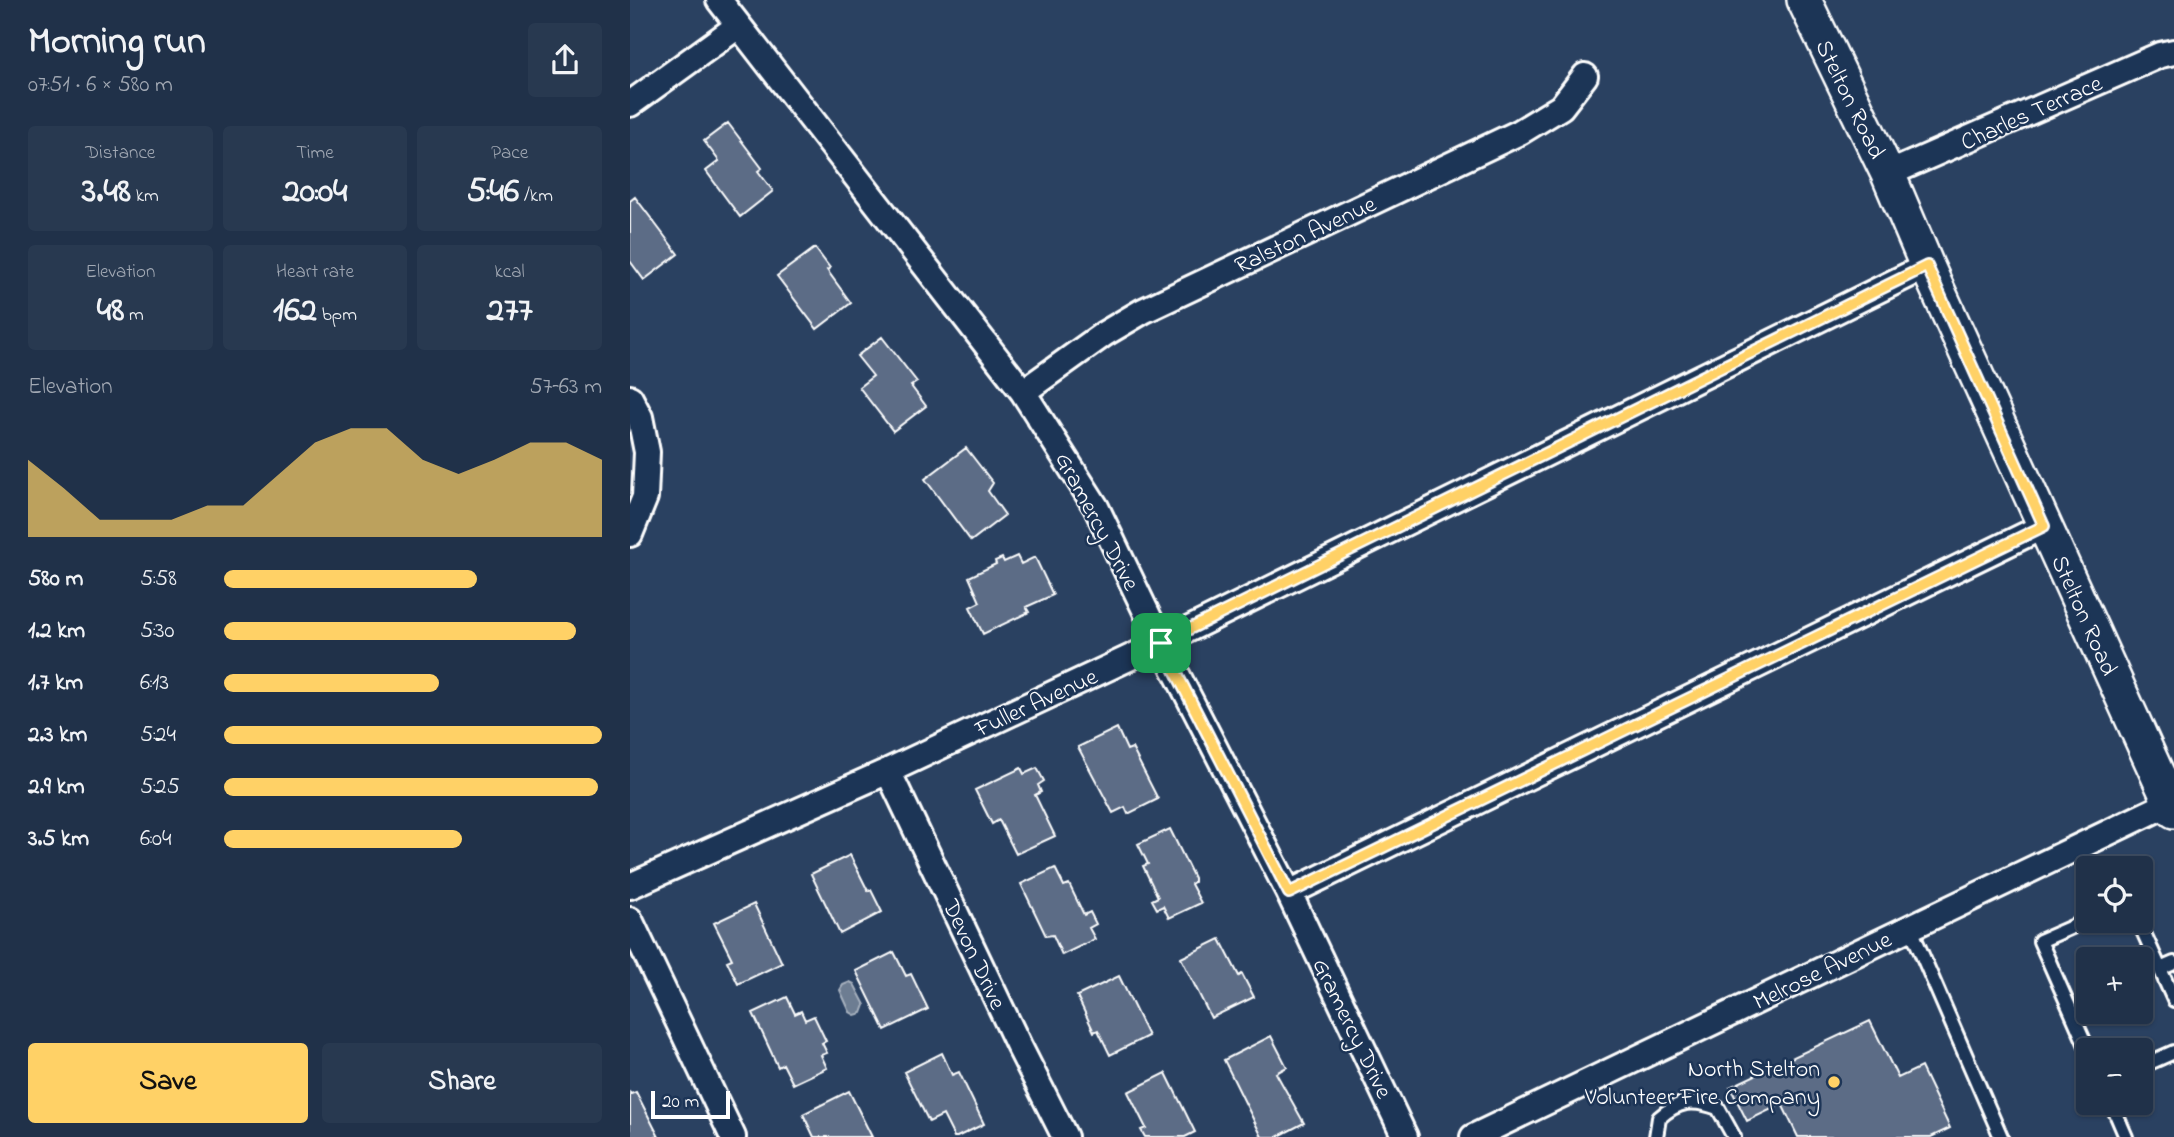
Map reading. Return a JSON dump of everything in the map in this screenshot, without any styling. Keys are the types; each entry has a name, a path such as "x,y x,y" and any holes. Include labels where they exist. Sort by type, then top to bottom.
{"main road":[{"name":"Stelton Road","path":"1804,0 1888,174 2172,807"}],"street":[{"name":"Gramercy Drive","path":"719,0 1023,392 1096,507 1161,643 1289,893 1405,1137"},
{"path":"630,104 738,26"},
{"name":"Charles Terrace","path":"1888,174 2160,55 2174,52"},
{"name":"Ralston Avenue","path":"1023,392 1104,334 1143,311 1520,132 1561,107 1585,76"},
{"name":"Fuller Avenue","path":"630,886 888,771 1161,643 1927,266"},
{"path":"630,398 640,417 647,452 645,497 630,534"},
{"path":"1289,893 2044,526"},
{"name":"Devon Drive","path":"888,771 1065,1137"},
{"name":"Melrose Avenue","path":"1473,1137 1910,928 2172,807"},
{"path":"630,920 733,1137"}],"lane":[{"path":"2076,925 2040,941 2083,1038"},
{"path":"1910,928 2001,1137"},
{"path":"2144,933 2174,1000"},
{"path":"2160,969 2174,963"},
{"path":"2153,1061 2174,1052"},
{"path":"1656,1137 1659,1118 1673,1105 1700,1102 1717,1108 1734,1137"},
{"path":"2117,1115 2126,1137"}],"water":[{"path":"850,982 854,984 865,1005 862,1013 855,1015 850,1012 840,990"}],"building":[{"path":"728,123 762,168 758,171 773,191 740,217 706,171 719,161 704,141"},
{"path":"635,197 678,254 644,280 630,261 630,201"},
{"path":"815,248 851,303 817,329 777,276"},
{"path":"882,337 917,382 911,386 926,406 893,431 859,387 873,376 857,356"},
{"path":"966,448 993,483 988,491 1005,515 971,541 925,479"},
{"path":"1017,556 1021,564 1035,557 1053,595 1026,607 1029,612 983,634 970,607 980,602 969,577 996,564 995,561 1002,558 1004,562"},
{"path":"1117,728 1127,750 1132,748 1158,799 1128,814 1125,807 1113,813 1078,747"},
{"path":"1021,768 1024,774 1037,768 1044,781 1038,785 1041,792 1035,795 1055,836 1016,854 999,820 992,824 975,790"},
{"path":"1170,829 1194,878 1191,884 1201,903 1169,918 1163,906 1157,909 1152,900 1158,897 1143,866 1148,864 1138,844"},
{"path":"850,855 882,912 840,934 811,874"},
{"path":"1055,868 1064,886 1069,884 1084,915 1090,912 1096,924 1089,928 1095,939 1062,955 1053,935 1046,936 1021,884"},
{"path":"754,904 782,963 738,984 727,961 732,959 714,923"},
{"path":"1220,939 1239,976 1242,974 1254,997 1211,1018 1181,958"},
{"path":"894,952 906,976 911,974 928,1009 885,1030 856,971"},
{"path":"1119,976 1148,1036 1110,1055 1098,1030 1094,1032 1077,996"},
{"path":"787,997 795,1014 801,1011 805,1020 814,1016 826,1041 822,1043 827,1053 821,1055 827,1068 793,1084 783,1064 778,1067 753,1013"},
{"name":"North Stelton Volunteer Fire Company","path":"1870,1021 1898,1078 1921,1067 1950,1128 1931,1137 1798,1137 1782,1104 1747,1121 1730,1087"},
{"path":"1271,1036 1287,1067 1276,1073 1304,1123 1277,1137 1262,1137 1224,1060"},
{"path":"942,1053 952,1075 959,1072 984,1124 957,1137 954,1137 943,1115 929,1122 904,1072"},
{"path":"1166,1073 1195,1132 1185,1137 1145,1137 1141,1130 1146,1128 1128,1092"},
{"path":"849,1091 872,1137 814,1137 803,1114"},
{"path":"636,1092 659,1137 630,1137 630,1093"}],"place":[{"name":"North Stelton Volunteer Fire Company","path":"1834,1082"}],"route":[{"path":"1927,266 2044,526 1289,893 1161,643 1927,266"}]}
